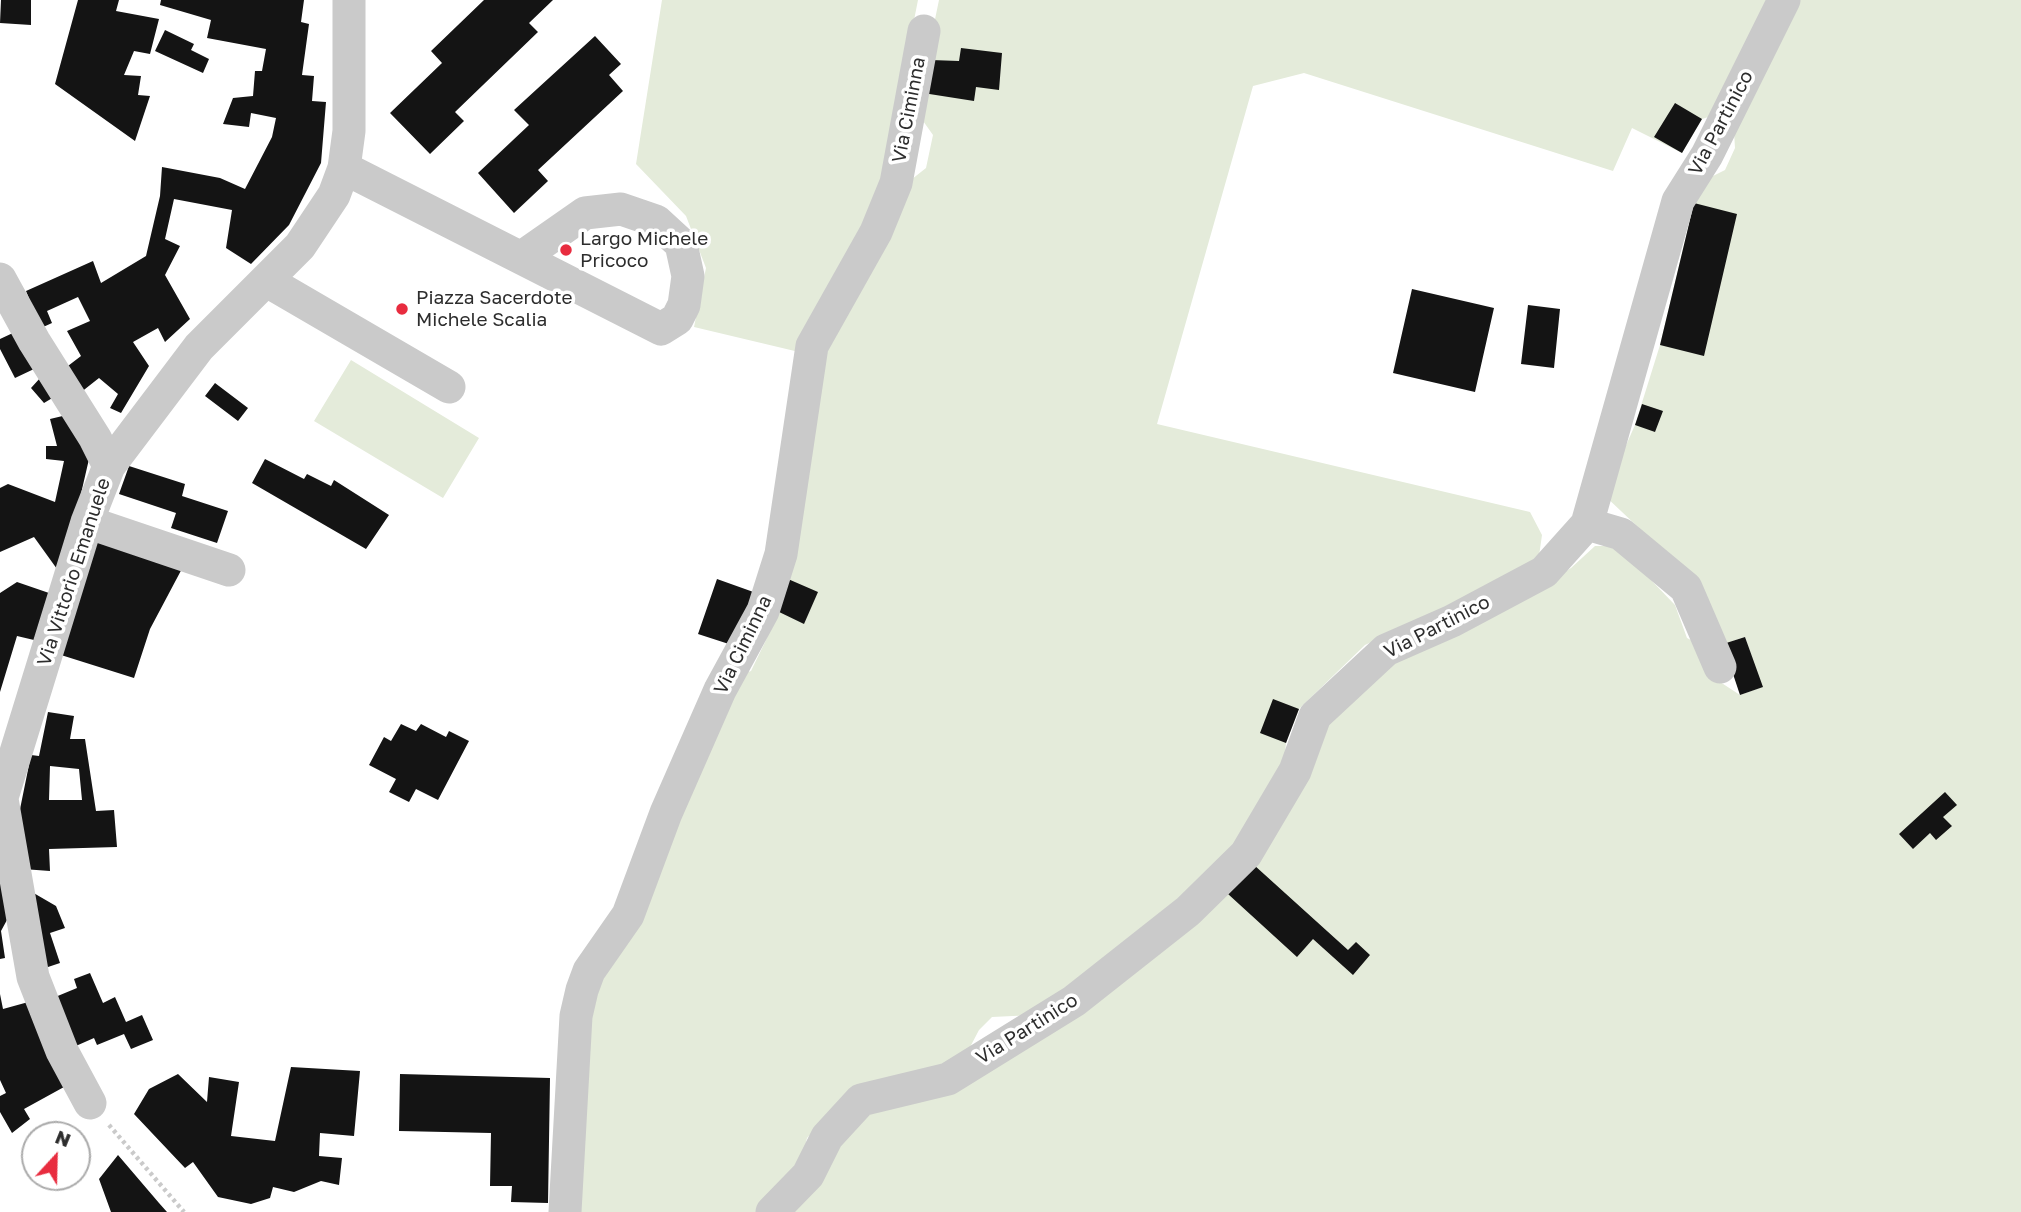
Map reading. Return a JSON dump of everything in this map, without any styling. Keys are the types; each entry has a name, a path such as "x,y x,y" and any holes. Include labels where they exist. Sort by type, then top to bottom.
{"street":[{"name":"Via Vittorio Emanuele","path":"1,801 87,522 109,466 199,347 300,247 324,214 344,168 351,78 349,0"},
{"name":"Via Partinico","path":"772,1212 808,1175 827,1137 861,1100 948,1079 1074,1001 1188,911 1245,854 1295,771 1315,716 1386,650 1452,621 1544,572 1587,524 1678,201 1707,155 1784,0"},
{"name":"Via Ciminna","path":"565,1212 576,1016 582,990 589,971 628,915 666,813 720,690 762,611 781,554 812,346 876,232 896,183 925,31"},
{"path":"344,168 661,328 677,319 684,305 688,276 681,244 656,221 621,209 585,213 522,257"},
{"path":"0,279 109,466"},
{"path":"267,281 449,387"},
{"path":"87,522 229,570"},
{"path":"1587,524 1621,534 1686,588 1720,667"},
{"path":"1,801 33,977 62,1051 90,1103"}],"path":[{"path":"90,1103 184,1212"}],"green space":[{"path":"662,0 918,0 892,131 884,188 799,352 694,327 706,268 686,216 636,164"},
{"path":"939,0 1774,0 1718,114 1702,119 1682,153 1632,128 1613,171 1304,73 1253,86 1157,424 1530,512 1542,535 1538,563 1365,645 1299,709 1286,743 1283,770 1237,844 1176,906 1034,1015 992,1017 979,1030 968,1051 930,1073 848,1096 807,1138 800,1167 759,1212 575,1212 587,1013 736,676 751,671 767,638 815,371 902,187 926,168 933,135 916,111"},
{"path":"1797,0 2021,0 2021,1212 786,1212 859,1116 1228,894 1320,730 1384,664 1536,590 1571,568 1595,546 1612,546 1626,554 1675,605 1687,638 1701,645 1714,678 1740,695 1762,687 1745,637 1723,644 1693,579 1604,495 1635,425 1660,345 1694,203 1705,180 1725,170 1735,148 1734,132"},
{"path":"351,360 479,438 443,498 314,421"}],"building":[{"path":"1,0 31,0 31,25 0,23"},
{"path":"78,0 119,0 116,11 159,19 150,54 134,51 124,75 141,76 138,95 150,96 135,141 55,84"},
{"path":"161,0 304,0 301,22 309,24 302,75 314,76 312,101 326,102 321,163 289,225 251,264 226,248 232,210 174,199 165,239 180,246 165,275 190,319 165,342 158,328 133,342 149,366 121,413 110,408 118,394 99,378 80,393 64,369 81,356 67,331 90,321 78,297 47,311 52,323 41,328 26,291 93,261 101,283 146,256 160,196 162,167 220,178 245,189 272,137 276,118 251,113 249,127 223,124 233,98 253,96 255,71 262,71 266,49 207,38 211,20 160,5"},
{"path":"484,0 553,0 529,23 538,32 455,112 464,121 430,154 390,113 442,63 431,51"},
{"path":"165,30 194,44 191,50 209,59 203,73 155,51"},
{"path":"595,36 621,64 609,75 623,91 538,170 548,181 514,213 478,173 529,125 514,110"},
{"path":"961,48 1002,53 999,90 976,87 974,101 923,93 931,60 959,61"},
{"path":"1675,103 1702,119 1682,153 1654,137"},
{"path":"1694,203 1737,214 1704,356 1660,345"},
{"path":"1412,289 1494,308 1475,392 1393,373"},
{"path":"1528,305 1560,309 1554,368 1521,364"},
{"path":"15,332 34,369 15,378 0,349 0,339"},
{"path":"41,377 54,397 44,403 31,388"},
{"path":"215,383 248,408 238,421 205,396"},
{"path":"1642,404 1663,411 1655,432 1635,425"},
{"path":"71,414 89,459 77,511 57,569 34,537 0,552 0,488 8,484 55,502 64,461 46,459 46,446 57,446 50,419"},
{"path":"265,459 304,479 307,474 331,486 334,480 389,515 366,549 252,483"},
{"path":"129,466 185,484 182,496 228,511 217,543 171,528 176,513 119,494"},
{"path":"99,535 185,563 150,629 134,678 61,655"},
{"path":"717,579 759,594 735,646 698,634"},
{"path":"788,579 818,592 804,624 775,610"},
{"path":"17,582 49,593 34,640 17,636 0,692 0,593"},
{"path":"1745,637 1763,687 1740,695 1723,644"},
{"path":"1273,699 1299,709 1286,743 1260,733"},
{"path":"48,712 74,716 70,739 85,739 96,811 114,810 117,847 49,849 50,871 23,869 18,819 31,755 39,756","holes":["50,766 79,769 82,800 49,800"]},
{"path":"401,724 416,731 421,724 446,737 449,731 469,741 438,800 416,789 409,802 389,792 396,779 369,765 384,737 391,741"},
{"path":"1945,792 1957,805 1943,817 1952,826 1936,840 1930,833 1913,849 1899,834"},
{"path":"0,862 14,907 1,931 5,958 0,959"},
{"path":"1254,865 1348,950 1356,942 1370,955 1353,975 1313,939 1297,957 1228,894"},
{"path":"25,888 56,906 65,928 50,933 60,963 42,969"},
{"path":"90,973 103,1003 115,997 126,1022 142,1015 153,1040 131,1049 124,1034 97,1045 94,1038 69,1049 48,1000 77,988 74,979"},
{"path":"0,994 3,1009 32,1001 64,1087 24,1109 30,1119 21,1121 21,1126 12,1133 0,1112 0,1096 6,1093 0,1080"},
{"path":"291,1067 360,1071 354,1136 320,1133 319,1156 342,1158 339,1185 321,1181 294,1192 273,1187 270,1198 251,1204 218,1197 193,1162 185,1168 134,1114 149,1089 178,1074 207,1102 209,1077 239,1082 231,1136 275,1141"},
{"path":"400,1074 550,1078 548,1203 511,1202 512,1186 490,1186 491,1133 399,1131"},
{"path":"118,1155 167,1212 111,1212 99,1179"}],"place":[{"name":"Largo Michele Pricoco","path":"566,250"},
{"name":"Piazza Sacerdote Michele Scalia","path":"402,309"}]}
